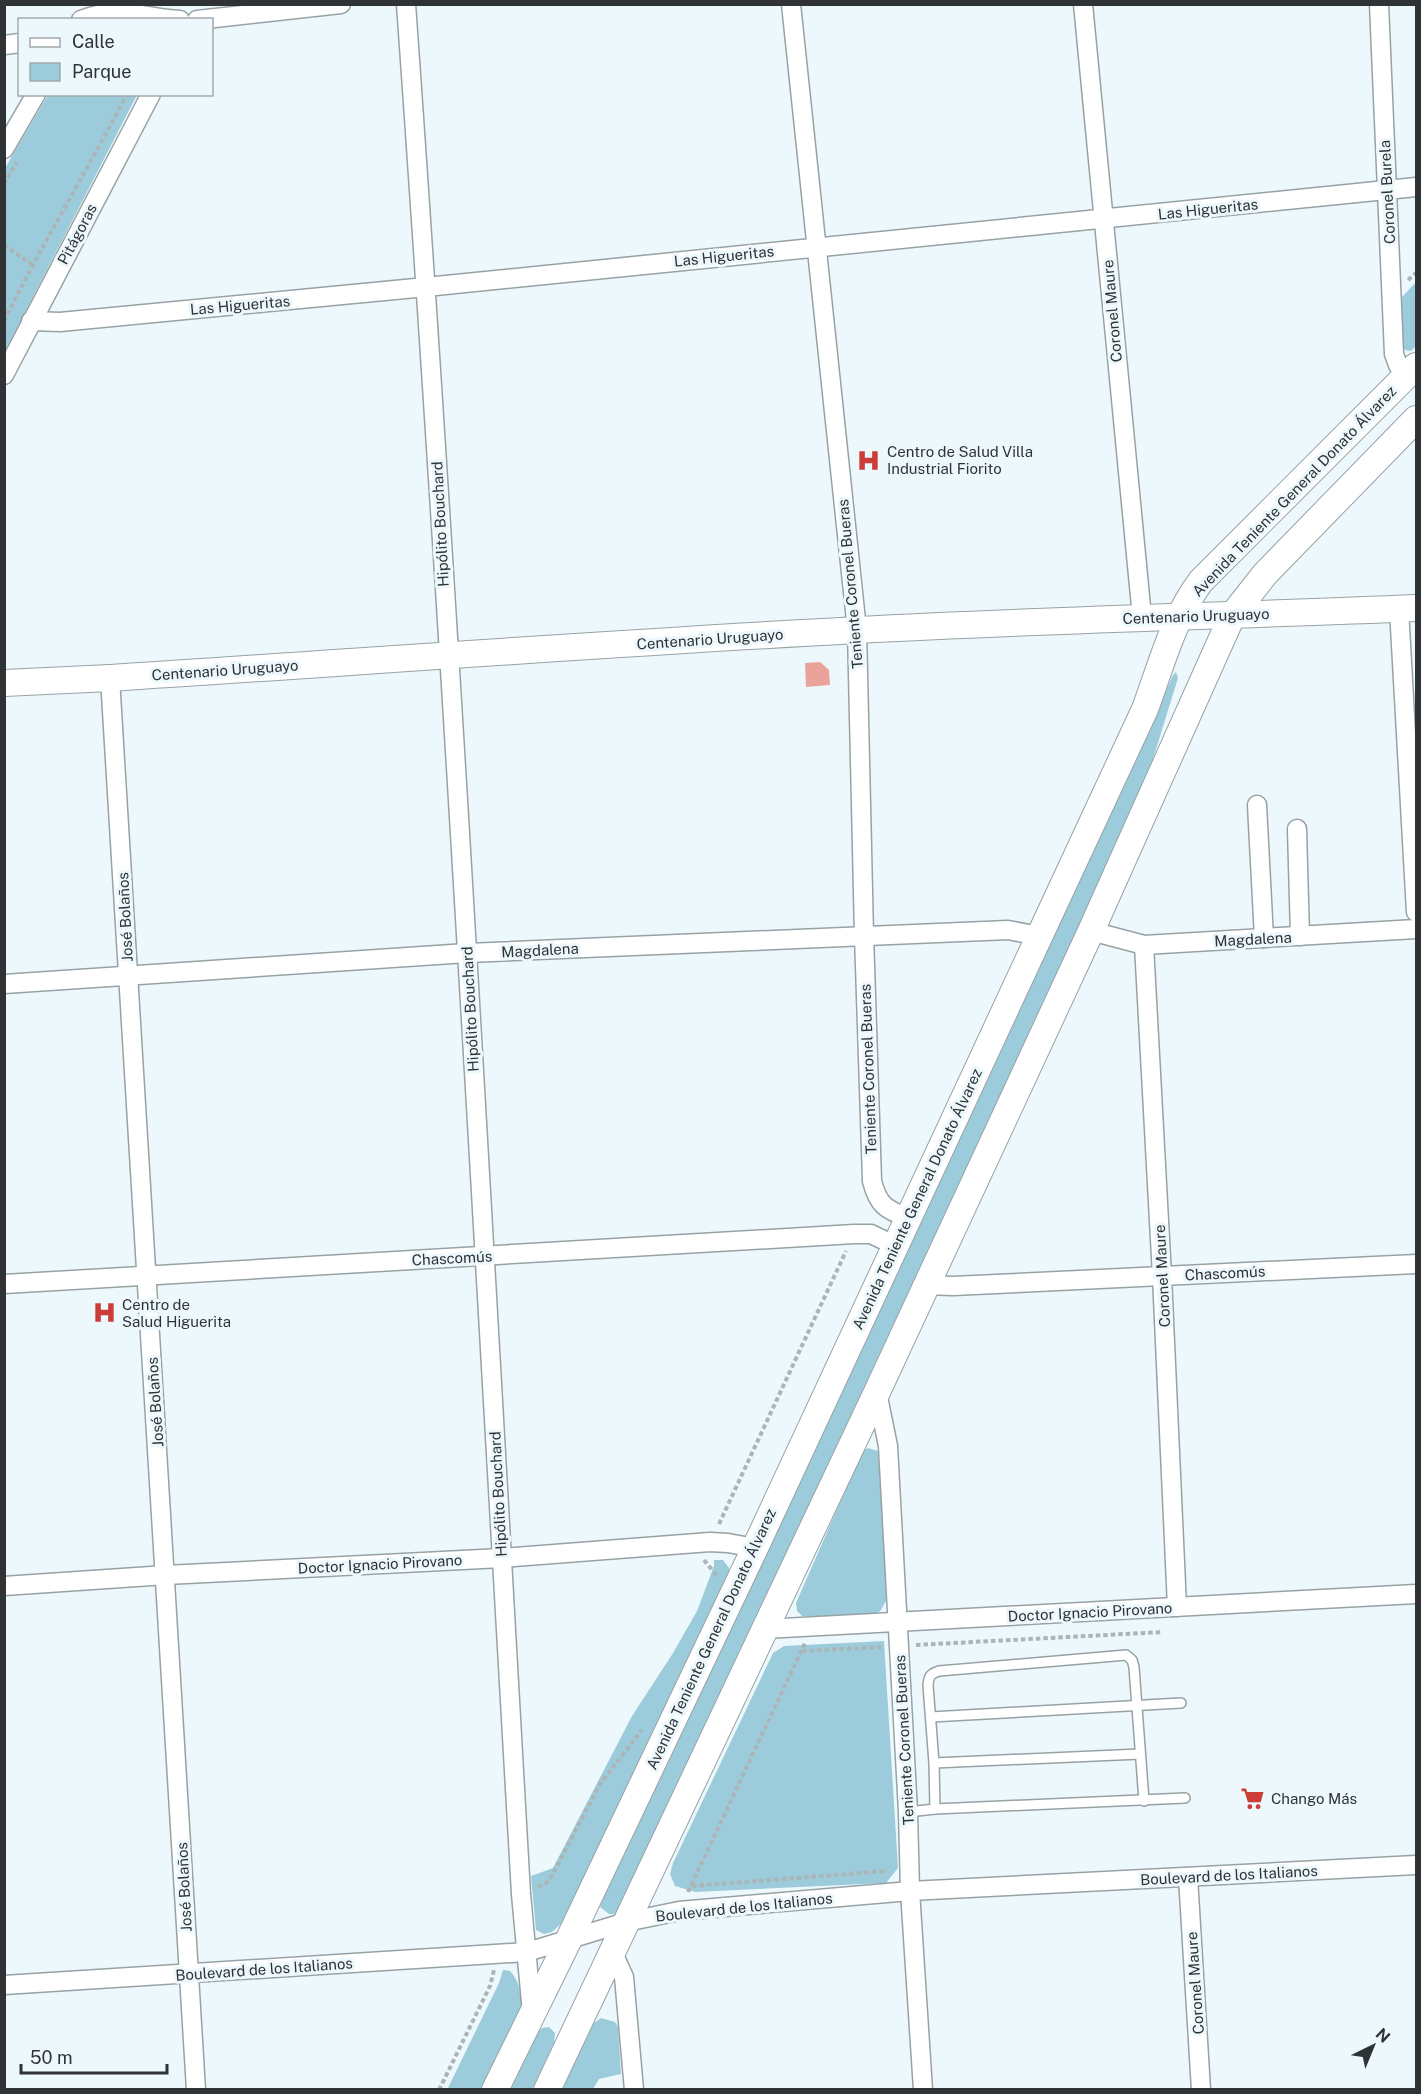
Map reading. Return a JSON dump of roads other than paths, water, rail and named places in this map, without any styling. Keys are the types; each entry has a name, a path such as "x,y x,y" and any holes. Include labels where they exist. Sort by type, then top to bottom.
{"main road":[{"name":"Avenida Teniente General Donato Álvarez","path":"495,2090 569,1939 896,1246 1145,709 1179,617 1189,597 1201,581 1411,372"},
{"path":"547,2090 877,1392 1090,931 1232,616 1265,574 1416,418"},
{"name":"Centenario Uruguayo","path":"4,683 858,630 1142,617 1408,609"}],"street":[{"path":"73,4 80,18"},
{"path":"82,18 92,4"},
{"path":"197,18 205,4"},
{"path":"213,18 341,4"},
{"name":"Hipólito Bouchard","path":"406,4 426,287 467,953 521,1894 532,2013"},
{"name":"Teniente Coronel Bueras","path":"791,4 858,630 872,1181 879,1202"},
{"name":"Coronel Maure","path":"1083,4 1142,617"},
{"name":"Coronel Burela","path":"1379,4 1394,354 1398,366 1411,372"},
{"path":"87,18 105,12 118,11 166,18"},
{"path":"4,149 35,96"},
{"name":"Pitágoras","path":"4,375 150,96"},
{"name":"Las Higueritas","path":"31,321 60,322 426,287 1416,188"},
{"path":"1408,609 1416,912"},
{"name":"José Bolaños","path":"110,678 196,2090"},
{"path":"1257,804 1264,938"},
{"path":"1297,829 1300,936"},
{"name":"Magdalena","path":"1090,931 1144,945 1416,929"},
{"name":"Magdalena","path":"4,984 467,953 1008,930 1040,936"},
{"name":"Coronel Maure","path":"1144,945 1177,1607"},
{"path":"861,1234 879,1202 891,1212 909,1218"},
{"name":"Chascomús","path":"4,1284 861,1234 896,1246"},
{"name":"Chascomús","path":"925,1285 953,1286 1416,1264"},
{"name":"Teniente Coronel Bueras","path":"877,1392 888,1446 908,1812 910,1891 923,2090"},
{"name":"Doctor Ignacio Pirovano","path":"4,1586 166,1575 502,1558 710,1542 754,1548"},
{"name":"Doctor Ignacio Pirovano","path":"764,1629 1416,1594"},
{"name":"Boulevard de los Italianos","path":"4,1985 527,1952 626,1922 679,1911 910,1891 1416,1865"},
{"name":"Coronel Maure","path":"1188,1877 1201,2090"},
{"path":"613,1953 624,1977 634,2090"}],"lane":[{"path":"935,1809 929,1677 939,1671 1126,1655 1132,1660 1134,1667 1144,1801"},
{"path":"931,1716 1181,1703"},
{"path":"934,1762 1140,1754"},
{"path":"908,1812 1185,1798"}],"place":[{"name":"Centro de Salud Villa Industrial Fiorito","path":"869,460"},
{"name":"Centro de Salud Higuerita","path":"104,1313"},
{"name":"Chango Más","path":"1253,1798"}]}
